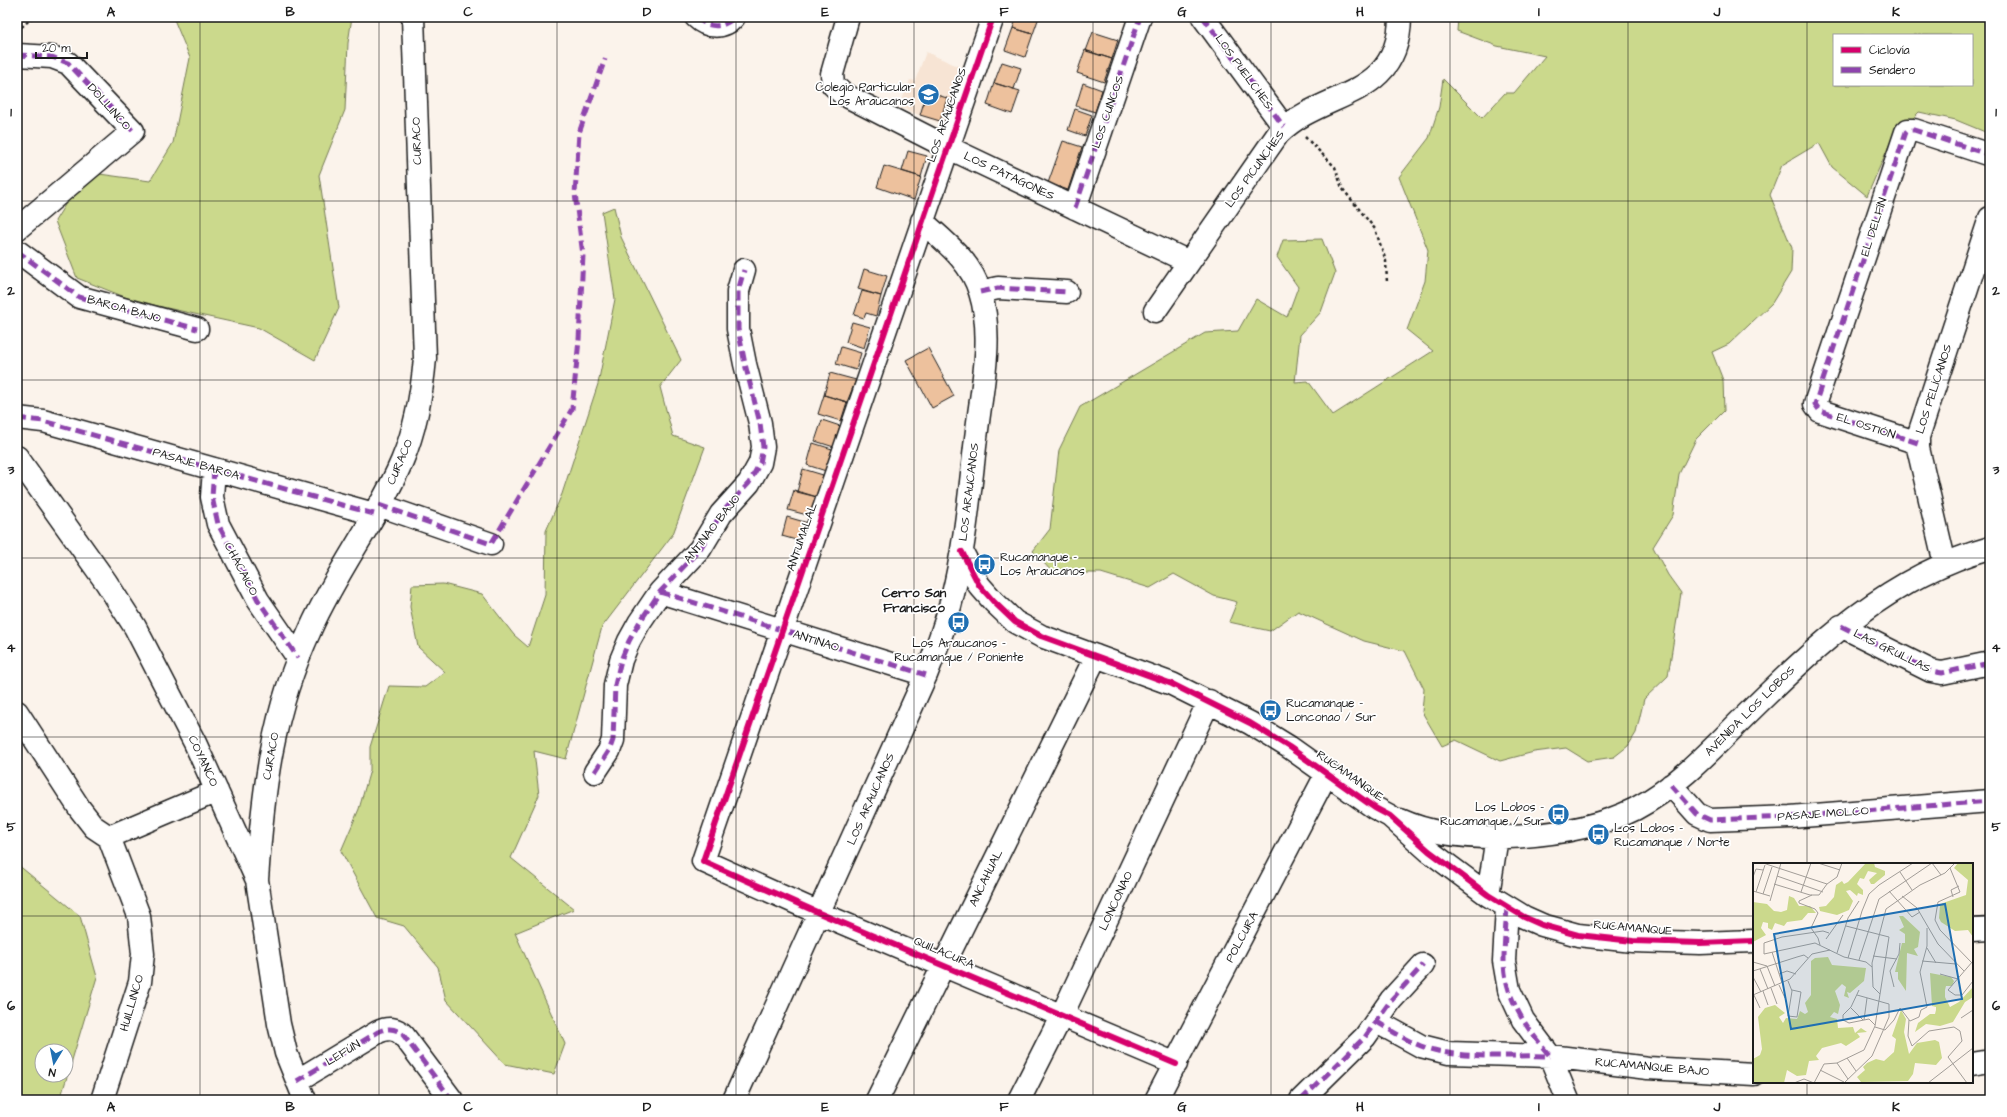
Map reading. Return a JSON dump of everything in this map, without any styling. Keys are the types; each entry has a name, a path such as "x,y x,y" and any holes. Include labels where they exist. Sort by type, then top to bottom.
{"street":[{"name":"CURACO","path":"257,880 264,801 273,738 284,696 298,658 322,606 377,510 403,460 412,433 421,397 424,371 413,17"},
{"path":"696,17 706,24 714,26 727,23 734,17"},
{"name":"LOS PATAGONES","path":"848,17 832,74 833,85 843,94 947,147 1189,262"},
{"name":"LOS ARAUCANOS","path":"734,1100 926,675 945,624 962,552 985,359 985,316 980,292 973,275 963,259 922,221 993,17"},
{"name":"LOS CUNCOS","path":"1075,208 1140,17"},
{"name":"LOS PUELCHES","path":"1203,17 1287,125"},
{"name":"LOS PICUNCHES","path":"1155,311 1272,141 1287,125 1358,89 1379,74 1393,53 1398,41 1400,17"},
{"name":"DOLLINCO","path":"17,55 52,57 68,63 133,132 17,229"},
{"name":"EL DELFÍN","path":"1816,408 1816,401 1906,132 1908,130 1914,130 1990,155"},
{"name":"LOS PELÍCANOS","path":"1945,564 1918,443 1919,431 1990,218"},
{"name":"ANTUMALAL","path":"703,861 922,221"},
{"name":"BAROA BAJO","path":"17,251 79,297 197,329"},
{"name":"ANTINAO BAJO","path":"595,772 609,751 613,740 615,722 614,691 621,660 639,623 660,592 700,549 721,514 749,483 760,464 762,446 760,423 744,364 738,329 738,291 744,270"},
{"path":"980,292 998,288 1067,292"},
{"name":"EL OSTIÓN","path":"1816,408 1820,411 1918,443"},
{"name":"PASAJE BAROA","path":"17,418 43,420 214,469 377,510 491,544"},
{"name":"COYANCO","path":"17,457 106,582 135,627 162,677 217,791 257,880 278,1024 301,1091"},
{"name":"CHACAICO","path":"214,469 212,497 218,524 258,600 298,658"},
{"name":"AVENIDA LOS LOBOS","path":"1390,816 1423,829 1439,832 1497,837 1553,833 1595,824 1635,808 1654,798 1708,753 1796,666 1841,626 1892,590 1945,564 1990,548"},
{"name":"RUCAMANQUE","path":"962,552 979,585 994,602 1016,622 1041,636 1134,669 1209,701 1256,727 1327,773 1375,808 1390,816 1412,837 1507,908 1542,925 1578,935 1666,943 1753,941"},
{"name":"ANTINAO","path":"660,592 926,675"},
{"name":"LAS GRULLAS","path":"1841,626 1931,671 1942,672 1990,663"},
{"name":"ANCAHUAL","path":"877,1100 1096,656"},
{"name":"LONCONAO","path":"1019,1100 1062,1015 1209,701"},
{"path":"17,712 80,810 94,827 109,837 217,791"},
{"name":"POLCURA","path":"1156,1100 1327,773"},
{"name":"PASAJE MOLCO","path":"1671,785 1696,814 1710,820 1790,817 1990,801"},
{"name":"HUILLINCO","path":"102,1100 140,982 143,954 139,916 109,837"},
{"path":"1488,895 1497,837"},
{"name":"QUILACURA","path":"703,861 819,913 1176,1064"},
{"path":"1507,908 1504,961 1509,990 1523,1020 1550,1056 1568,1100"},
{"path":"1973,930 1990,929"},
{"path":"1301,1100 1347,1055 1377,1022 1391,1000 1423,965"},
{"path":"1377,1022 1401,1036 1435,1051 1466,1054 1550,1056"},
{"name":"LEFÚN","path":"301,1091 378,1032 391,1029 401,1032 452,1100"},
{"name":"RUCAMANQUE BAJO","path":"1550,1056 1648,1068 1753,1074"},
{"path":"1973,1064 1990,1061"}],"path":[{"path":"17,31 33,17"},
{"path":"1287,125 1335,167 1342,188 1375,229 1386,261 1387,283"}],"shaded area":[{"name":"Colegio Particular Los Araucanos","path":"926,52 962,68 944,125 899,107 910,80 915,81"}],"green space":[{"path":"173,17 352,17 348,43 345,110 319,175 339,308 315,360 259,328 135,301 77,278 55,221 85,172 150,181 173,143 190,58"},
{"path":"1458,17 1990,17 1990,134 1956,120 1919,112 1891,141 1867,196 1832,167 1819,143 1782,165 1770,195 1792,248 1791,272 1772,303 1729,344 1712,352 1723,380 1724,411 1696,439 1679,474 1673,515 1653,547 1668,575 1681,593 1668,676 1644,699 1636,733 1628,746 1614,757 1587,761 1566,748 1534,752 1500,761 1456,740 1442,746 1422,712 1424,689 1405,651 1364,641 1298,611 1270,631 1229,622 1237,602 1214,596 1174,574 1150,588 1101,573 1053,573 1033,551 1050,529 1059,450 1080,407 1205,333 1238,331 1256,299 1287,317 1298,287 1277,257 1283,240 1322,239 1335,273 1321,312 1300,335 1295,382 1308,381 1333,415 1433,351 1407,330 1425,281 1428,250 1399,177 1429,138 1439,107 1443,79 1482,118 1505,93 1514,93 1545,56 1497,46 1457,31"},
{"path":"614,207 621,237 681,360 660,387 673,436 705,447 673,534 602,627 566,759 534,751 539,795 511,858 574,909 515,933 565,1044 554,1074 505,1064 446,1000 438,967 404,926 377,918 341,851 359,809 370,770 370,747 389,686 425,687 445,672 418,647 410,607 412,585 443,584 482,594 514,635 528,647 545,595 546,531 562,494 598,384 615,299 602,212"},
{"path":"17,864 80,916 97,977 74,1053 74,1043 34,1043 34,1083 65,1083 60,1100 17,1100"}],"building":[{"path":"1017,17 1039,17 1033,34 1013,28"},
{"path":"1013,28 1033,34 1025,57 1005,50"},
{"path":"1093,32 1118,40 1112,59 1086,51"},
{"path":"1085,50 1112,59 1104,82 1077,73"},
{"path":"1002,62 1021,68 1014,89 994,83"},
{"path":"994,83 1020,91 1012,114 987,105"},
{"path":"1083,83 1102,90 1095,112 1076,106"},
{"path":"927,92 947,98 940,121 920,115"},
{"path":"1075,109 1092,115 1085,136 1068,130"},
{"path":"1063,141 1082,147 1068,190 1048,183"},
{"path":"908,151 927,156 921,177 902,171"},
{"path":"884,166 921,177 914,200 877,187"},
{"path":"864,269 887,276 881,296 858,289"},
{"path":"862,291 881,296 876,316 866,313 864,318 854,315"},
{"path":"852,322 870,327 864,348 846,342"},
{"path":"841,347 861,353 856,370 836,364"},
{"path":"928,348 954,396 932,408 906,360"},
{"path":"830,373 856,380 847,402 824,395"},
{"path":"824,395 847,402 841,421 818,414"},
{"path":"822,420 840,426 834,447 815,441"},
{"path":"813,443 832,449 826,471 807,465"},
{"path":"803,469 823,475 817,497 797,492"},
{"path":"794,490 817,497 811,516 788,510"},
{"path":"787,517 808,523 803,542 782,536"}],"marked path":[{"path":"696,17 700,21 715,26 725,24 734,17"},
{"path":"1075,208 1140,17"},
{"path":"1203,17 1284,127"},
{"path":"17,55 52,57 68,63 133,131"},
{"path":"379,505 491,544 572,409 579,340 583,255 575,194 579,133 605,59"},
{"path":"1918,443 1820,411 1815,404 1906,132 1908,130 1914,130 1990,155"},
{"path":"17,251 79,297 197,329"},
{"path":"595,772 609,751 613,740 615,685 621,660 629,641 660,592 700,549 721,514 749,483 760,463 763,447 760,423 738,329 738,291 744,270"},
{"path":"980,292 998,288 1067,292"},
{"path":"17,418 43,421 374,514"},
{"path":"214,469 212,497 218,524 258,600 298,658"},
{"path":"660,592 926,675"},
{"path":"1841,626 1931,671 1942,673 1990,663"},
{"path":"1671,785 1697,814 1710,820 1790,817 1990,801"},
{"path":"1507,907 1504,960 1508,987 1512,1000 1525,1024 1550,1056"},
{"path":"1301,1100 1365,1037 1391,1000 1423,965"},
{"path":"1377,1022 1419,1045 1447,1053 1476,1056 1550,1056"},
{"path":"297,1081 378,1032 385,1029 392,1029 398,1031 404,1036 452,1100"}],"cycle path":[{"path":"993,17 703,861 819,913 1176,1064"},
{"path":"962,552 979,585 1015,622 1041,636 1172,684 1250,723 1289,747 1375,808 1390,816 1429,851 1488,895 1524,917 1542,925 1578,935 1633,941 1700,943 1753,941"}],"place":[{"name":"Colegio Particular Los Araucanos","path":"929,94"},
{"name":"Rucamanque - Los Araucanos","path":"984,564"},
{"name":"Los Araucanos - Rucamanque / Poniente","path":"959,622"},
{"name":"Rucamanque - Lonconao / Sur","path":"1270,710"},
{"name":"Los Lobos - Rucamanque / Sur","path":"1559,814"},
{"name":"Los Lobos - Rucamanque / Norte","path":"1598,835"}],"district":[{"name":"Cerro San Francisco","path":"914,600"}]}
